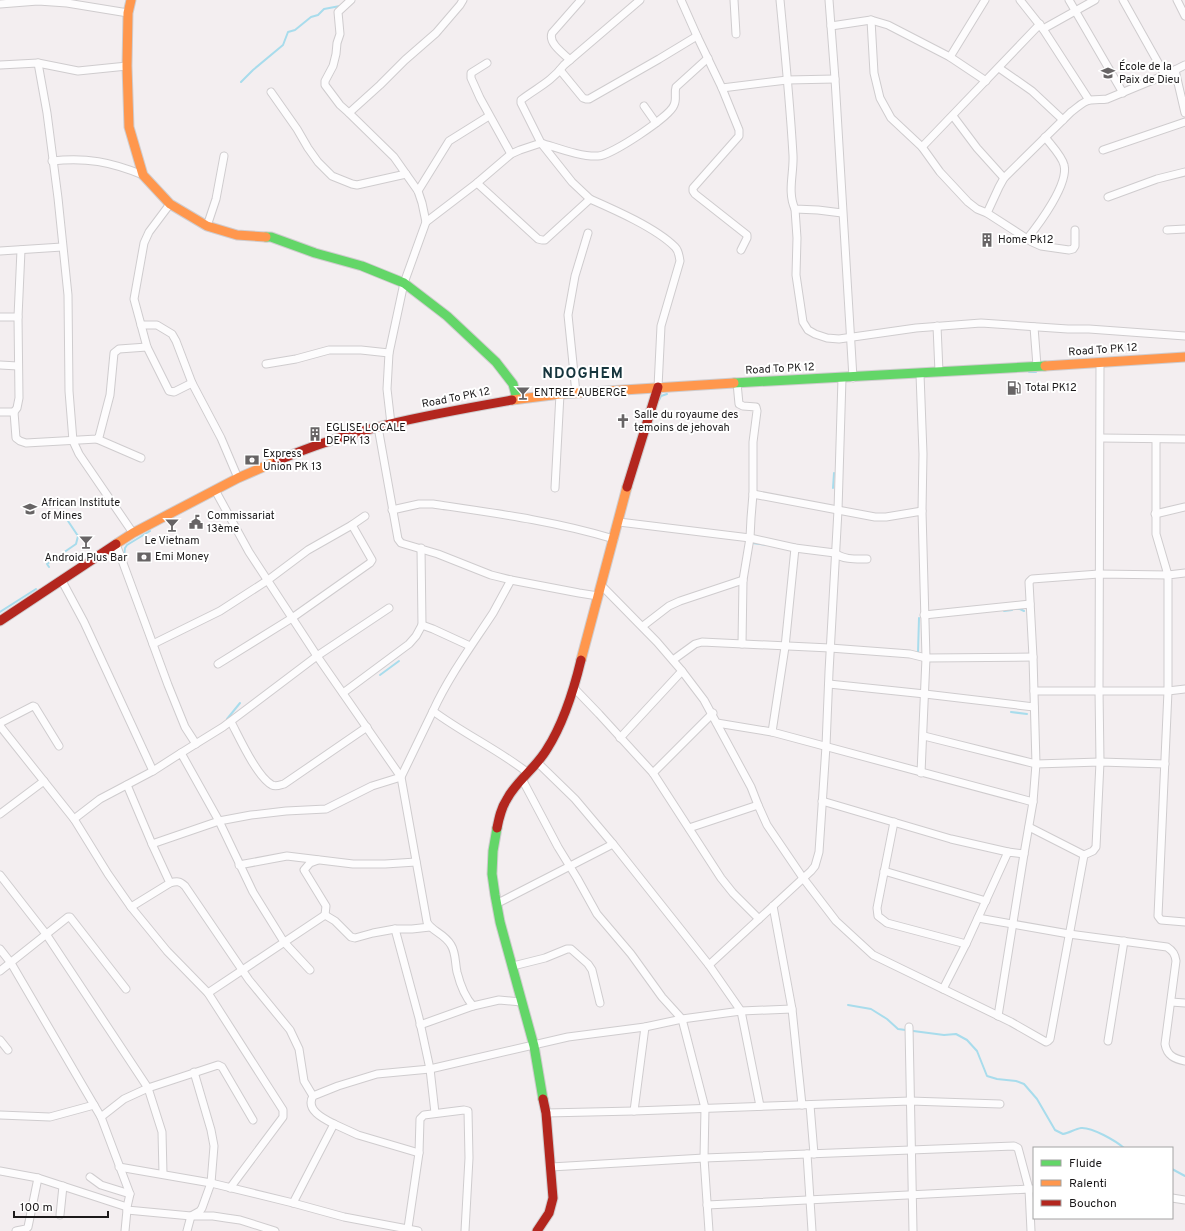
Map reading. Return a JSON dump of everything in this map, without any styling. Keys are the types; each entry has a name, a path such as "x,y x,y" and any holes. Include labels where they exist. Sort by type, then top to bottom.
{"street":[{"path":"131,0 128,13 127,66 129,127 143,175"},
{"path":"351,0 338,12 340,34 333,66 325,81 325,85 340,105 394,157 418,191 426,222 404,283 389,354 387,389 391,424"},
{"path":"570,60 552,42 550,37 582,0"},
{"path":"537,1231 549,1213 553,1198 546,1113 534,1046 496,904 492,874 493,851 500,815 506,800 514,788 538,763 548,748 574,688 626,491 658,387 660,337 680,261 676,248 661,236 619,212 590,199 564,173 541,144 521,103 521,100 546,83 570,60 640,0"},
{"path":"681,0 722,88 739,136 693,188 693,191 747,235 741,250"},
{"path":"734,0 736,34"},
{"path":"780,0 793,159 791,184 797,238 796,275 805,327 815,334 827,338 840,339 937,326 981,323 1185,336"},
{"path":"829,0 842,213 852,338 853,378"},
{"path":"950,57 985,0"},
{"path":"1020,0 1042,27 1089,100"},
{"path":"1069,0 1122,92"},
{"path":"922,147 999,68 1042,27 1076,12 1095,0"},
{"path":"1123,0 1165,75"},
{"path":"1177,0 1185,16"},
{"path":"0,4 38,1 67,3 128,13"},
{"path":"349,113 436,33 460,2"},
{"path":"831,26 871,20 888,24 950,57 986,81"},
{"path":"871,20 874,73 880,98 891,118 922,147 940,172 959,194 977,209 987,213 1027,239 1041,246 1069,250 1073,249 1075,246 1075,230"},
{"path":"560,70 586,100 697,36"},
{"path":"426,222 477,183 511,154 528,147 541,144 589,156 600,156 610,152 656,124 668,114 674,106 674,93 676,87 708,58"},
{"path":"0,65 38,63 78,71 127,66"},
{"path":"38,63 58,198 68,295 69,391 73,441 79,454 133,533"},
{"path":"487,63 473,71 471,78 489,116 511,154"},
{"path":"987,213 1004,178 1081,104 1089,100 1107,99 1185,65"},
{"path":"999,68 1032,92 1063,120"},
{"path":"1175,70 1185,113"},
{"path":"722,88 787,80 835,79"},
{"path":"271,92 297,129 308,148 332,176 357,185 406,174"},
{"path":"644,106 656,124"},
{"path":"418,191 449,141 489,116"},
{"path":"953,116 977,148 1004,178"},
{"path":"1103,150 1185,122"},
{"path":"1027,239 1060,190 1064,176 1064,165 1045,137"},
{"path":"207,226 216,199 224,156"},
{"path":"52,161 67,159 92,160 122,166 143,175 170,204 207,226 237,235 271,237 315,253 362,266 404,283 447,316 496,362 513,384 517,399"},
{"path":"1108,197 1157,179 1185,172"},
{"path":"477,183 538,239 542,240 546,240 590,199"},
{"path":"170,204 149,232 144,243 138,284 134,299 147,346 169,391 174,392 192,383"},
{"path":"795,210 818,210 842,213"},
{"path":"1167,230 1185,229"},
{"path":"576,393 568,315 577,270 588,233"},
{"path":"0,251 62,247"},
{"path":"0,412 14,412 18,408 18,316 21,250"},
{"path":"0,317 18,316"},
{"path":"141,325 157,325 166,329 172,334 192,383 221,438 238,478"},
{"path":"937,326 939,372"},
{"path":"1034,327 1038,366"},
{"path":"97,439 101,434 110,395 114,353 119,349 147,346"},
{"path":"266,364 296,359 329,350 361,350 389,354"},
{"name":"Road To PK 12","path":"0,622 133,533 238,478 283,458 336,439 391,424 459,409 517,399 560,394 658,387 920,374 1185,356"},
{"path":"1029,827 1084,854 1093,851 1096,847 1100,762 1100,362"},
{"path":"0,366 18,366"},
{"path":"920,374 923,454 922,511 926,658 922,773"},
{"path":"709,965 811,871 817,860 821,843 838,510 842,378"},
{"path":"737,383 739,404 743,406 756,407 757,411 753,442 753,494 750,538 743,580 742,644"},
{"path":"556,488 560,394"},
{"path":"14,412 16,438 20,441 26,443 97,439 141,458"},
{"path":"378,427 392,510 398,539 401,543 456,560 491,575 579,594 598,596"},
{"path":"1101,438 1185,440"},
{"path":"1156,440 1155,514 1157,541 1168,575 1168,690 1158,916 1161,920 1185,922"},
{"path":"215,490 249,552 317,656 368,727 401,777 427,922 430,927 446,936 452,946 457,973 466,995 473,1006"},
{"path":"753,494 875,517 886,517 922,511"},
{"path":"392,510 419,504 433,504 558,524 614,539"},
{"path":"1155,514 1185,507"},
{"path":"153,644 220,611 268,580 308,550 365,516"},
{"path":"619,522 750,538 795,548 835,553 838,556 848,558 867,559"},
{"path":"218,664 292,618 372,562 352,525"},
{"path":"116,544 168,685 185,727 196,744"},
{"path":"343,693 409,644 416,636 422,625 421,548"},
{"path":"772,732 785,647 795,548"},
{"path":"998,1016 1033,802 1036,764 1029,582 1032,579 1099,574 1168,575 1185,573"},
{"path":"152,844 219,821 265,813 326,809 372,786 401,777 443,690 493,612 511,580"},
{"path":"643,626 664,609 680,601 743,580"},
{"path":"62,581 84,622 153,771"},
{"path":"601,584 643,626 673,660 704,700 751,787 768,825 803,878 836,921 873,955 998,1016 1046,1042 1050,1039 1084,854"},
{"path":"924,615 1030,604"},
{"path":"74,819 100,799 153,771 230,722 317,656 389,608"},
{"path":"422,625 470,646"},
{"path":"673,660 694,644 702,642 830,648 910,654 926,658 1033,657"},
{"path":"620,738 682,671"},
{"path":"829,684 1034,707"},
{"path":"574,688 653,773 721,878 759,920"},
{"path":"1034,690 1185,689"},
{"path":"59,746 33,706 0,725 74,819 108,874 131,907 167,951 208,993 283,1110 284,1114 282,1117 230,1188"},
{"path":"433,711 451,724 511,761 525,776 558,847 597,914 631,954 662,996 682,1019 705,1108 704,1158 709,1231"},
{"path":"653,773 712,713"},
{"path":"230,722 256,768 270,784 276,786 284,784 368,727"},
{"path":"717,723 772,732 1033,802"},
{"path":"924,736 1036,764 1100,762 1165,764"},
{"path":"181,753 219,821 253,892 284,942 310,970"},
{"path":"538,763 575,799 613,844 709,965 740,1011 760,1106"},
{"path":"0,814 44,781"},
{"path":"127,785 170,883"},
{"path":"822,801 951,839 1008,852 1024,854"},
{"path":"689,828 758,805"},
{"path":"894,822 877,908 878,916 887,923 966,944"},
{"path":"496,904 613,844"},
{"path":"943,989 966,944 1008,852"},
{"path":"239,865 287,856 353,864 416,862"},
{"path":"318,860 310,863 304,870 326,906 325,915"},
{"path":"884,871 986,901"},
{"path":"0,876 46,934 148,1088 162,1132 163,1174"},
{"path":"131,907 170,883 181,882 257,990 290,1030 299,1049 304,1081 313,1096 311,1102 313,1109 322,1118 358,1135 419,1153"},
{"path":"773,906 792,1008 802,1105"},
{"path":"325,915 335,921 355,938 395,929 430,927"},
{"path":"208,993 325,915"},
{"path":"0,971 68,917 72,918 126,988"},
{"path":"978,918 1069,934 1167,947 1175,955 1176,961 1165,1044 1166,1049 1172,1057 1185,1061"},
{"path":"395,929 430,1069 436,1113"},
{"path":"1108,1041 1124,941"},
{"path":"0,949 11,963 101,1117 130,1194 125,1231"},
{"path":"513,966 545,958 567,949 571,950 592,970 600,1003"},
{"path":"420,1025 473,1006 499,1000 521,1002"},
{"path":"1171,1002 1185,1003"},
{"path":"313,1096 338,1086 377,1074 430,1069 568,1037 645,1027 682,1019 740,1011 792,1008"},
{"path":"634,1111 645,1027"},
{"path":"909,1027 913,1231"},
{"path":"0,1040 8,1050"},
{"path":"101,1117 124,1099 148,1088 218,1064 222,1067 253,1120"},
{"path":"187,1231 191,1216 200,1211 202,1208 211,1183 214,1146 194,1072"},
{"path":"546,1113 910,1102 1000,1104"},
{"path":"0,1115 50,1117 94,1105"},
{"path":"810,1105 810,1200 812,1231"},
{"path":"408,1228 419,1153 420,1119 424,1115 464,1110 468,1111 469,1158 465,1231"},
{"path":"294,1203 334,1124"},
{"path":"551,1167 704,1158 1014,1146 1018,1148 1031,1189 1031,1231"},
{"path":"119,1167 211,1183 344,1217 418,1231"},
{"path":"0,1171 38,1178 127,1208 240,1220 275,1231"},
{"path":"90,1177 101,1185 130,1194"},
{"path":"16,1231 26,1229 28,1227 38,1178"},
{"path":"60,1215 63,1186"},
{"path":"707,1205 1031,1189"},
{"path":"1173,1198 1185,1200"}],"waterway":[{"path":"241,82 283,45 288,32 295,30 311,17 318,15 324,9 340,6"},
{"path":"1029,372 1036,372"},
{"path":"659,400 661,396 667,394"},
{"path":"833,488 834,473"},
{"path":"49,567 47,564 76,544 78,536 68,521"},
{"path":"124,556 127,545 150,531"},
{"path":"752,543 767,545"},
{"path":"0,612 36,589"},
{"path":"1016,609 1024,611"},
{"path":"1004,611 1012,610"},
{"path":"918,653 919,618"},
{"path":"380,675 399,661"},
{"path":"227,719 240,703"},
{"path":"1011,712 1027,714"},
{"path":"848,1005 871,1009 887,1019 898,1029 944,1035 956,1034 967,1040 977,1051 987,1076 997,1079 1016,1081 1024,1084 1037,1099 1055,1130 1063,1134 1081,1128 1086,1128 1110,1138 1122,1147"},
{"path":"1173,1170 1185,1176"}],"traffic: fast":[{"path":"266,237 271,237 315,253 362,266 404,283 447,316 496,362 513,384 517,399"},
{"path":"734,383 1045,366"},
{"path":"497,828 493,851 492,874 495,895 500,922 534,1046 543,1099"}],"traffic: slow":[{"path":"131,0 128,13 127,66 129,127 143,175 170,204 207,226 237,235 266,237"},
{"path":"1045,366 1185,357"},
{"path":"512,400 560,394 734,383"},
{"path":"116,544 133,533 238,478 277,461"},
{"path":"581,660 627,487"}],"traffic: jam":[{"path":"627,487 658,387"},
{"path":"277,461 305,449 393,423 512,400"},
{"path":"0,621 116,544"},
{"path":"497,828 502,809 511,792 543,756 553,739 563,718 581,660"},
{"path":"537,1231 549,1213 553,1198 546,1113 543,1099"}],"place":[{"name":"École de la Paix de Dieu","path":"1108,73"},
{"name":"Home Pk12","path":"987,240"},
{"name":"Total PK12","path":"1014,388"},
{"name":"ENTREE AUBERGE","path":"523,393"},
{"name":"Salle du royaume des temoins de jehovah","path":"623,421"},
{"name":"EGLISE LOCALE DE PK 13","path":"315,434"},
{"name":"Express Union PK 13","path":"252,460"},
{"name":"African Institute of Mines","path":"30,509"},
{"name":"Commissariat 13ème","path":"196,522"},
{"name":"Le Vietnam","path":"172,525"},
{"name":"Android Plus Bar","path":"86,542"},
{"name":"Emi Money","path":"144,557"}],"district":[{"name":"NDOGHEM","path":"583,374"}]}
